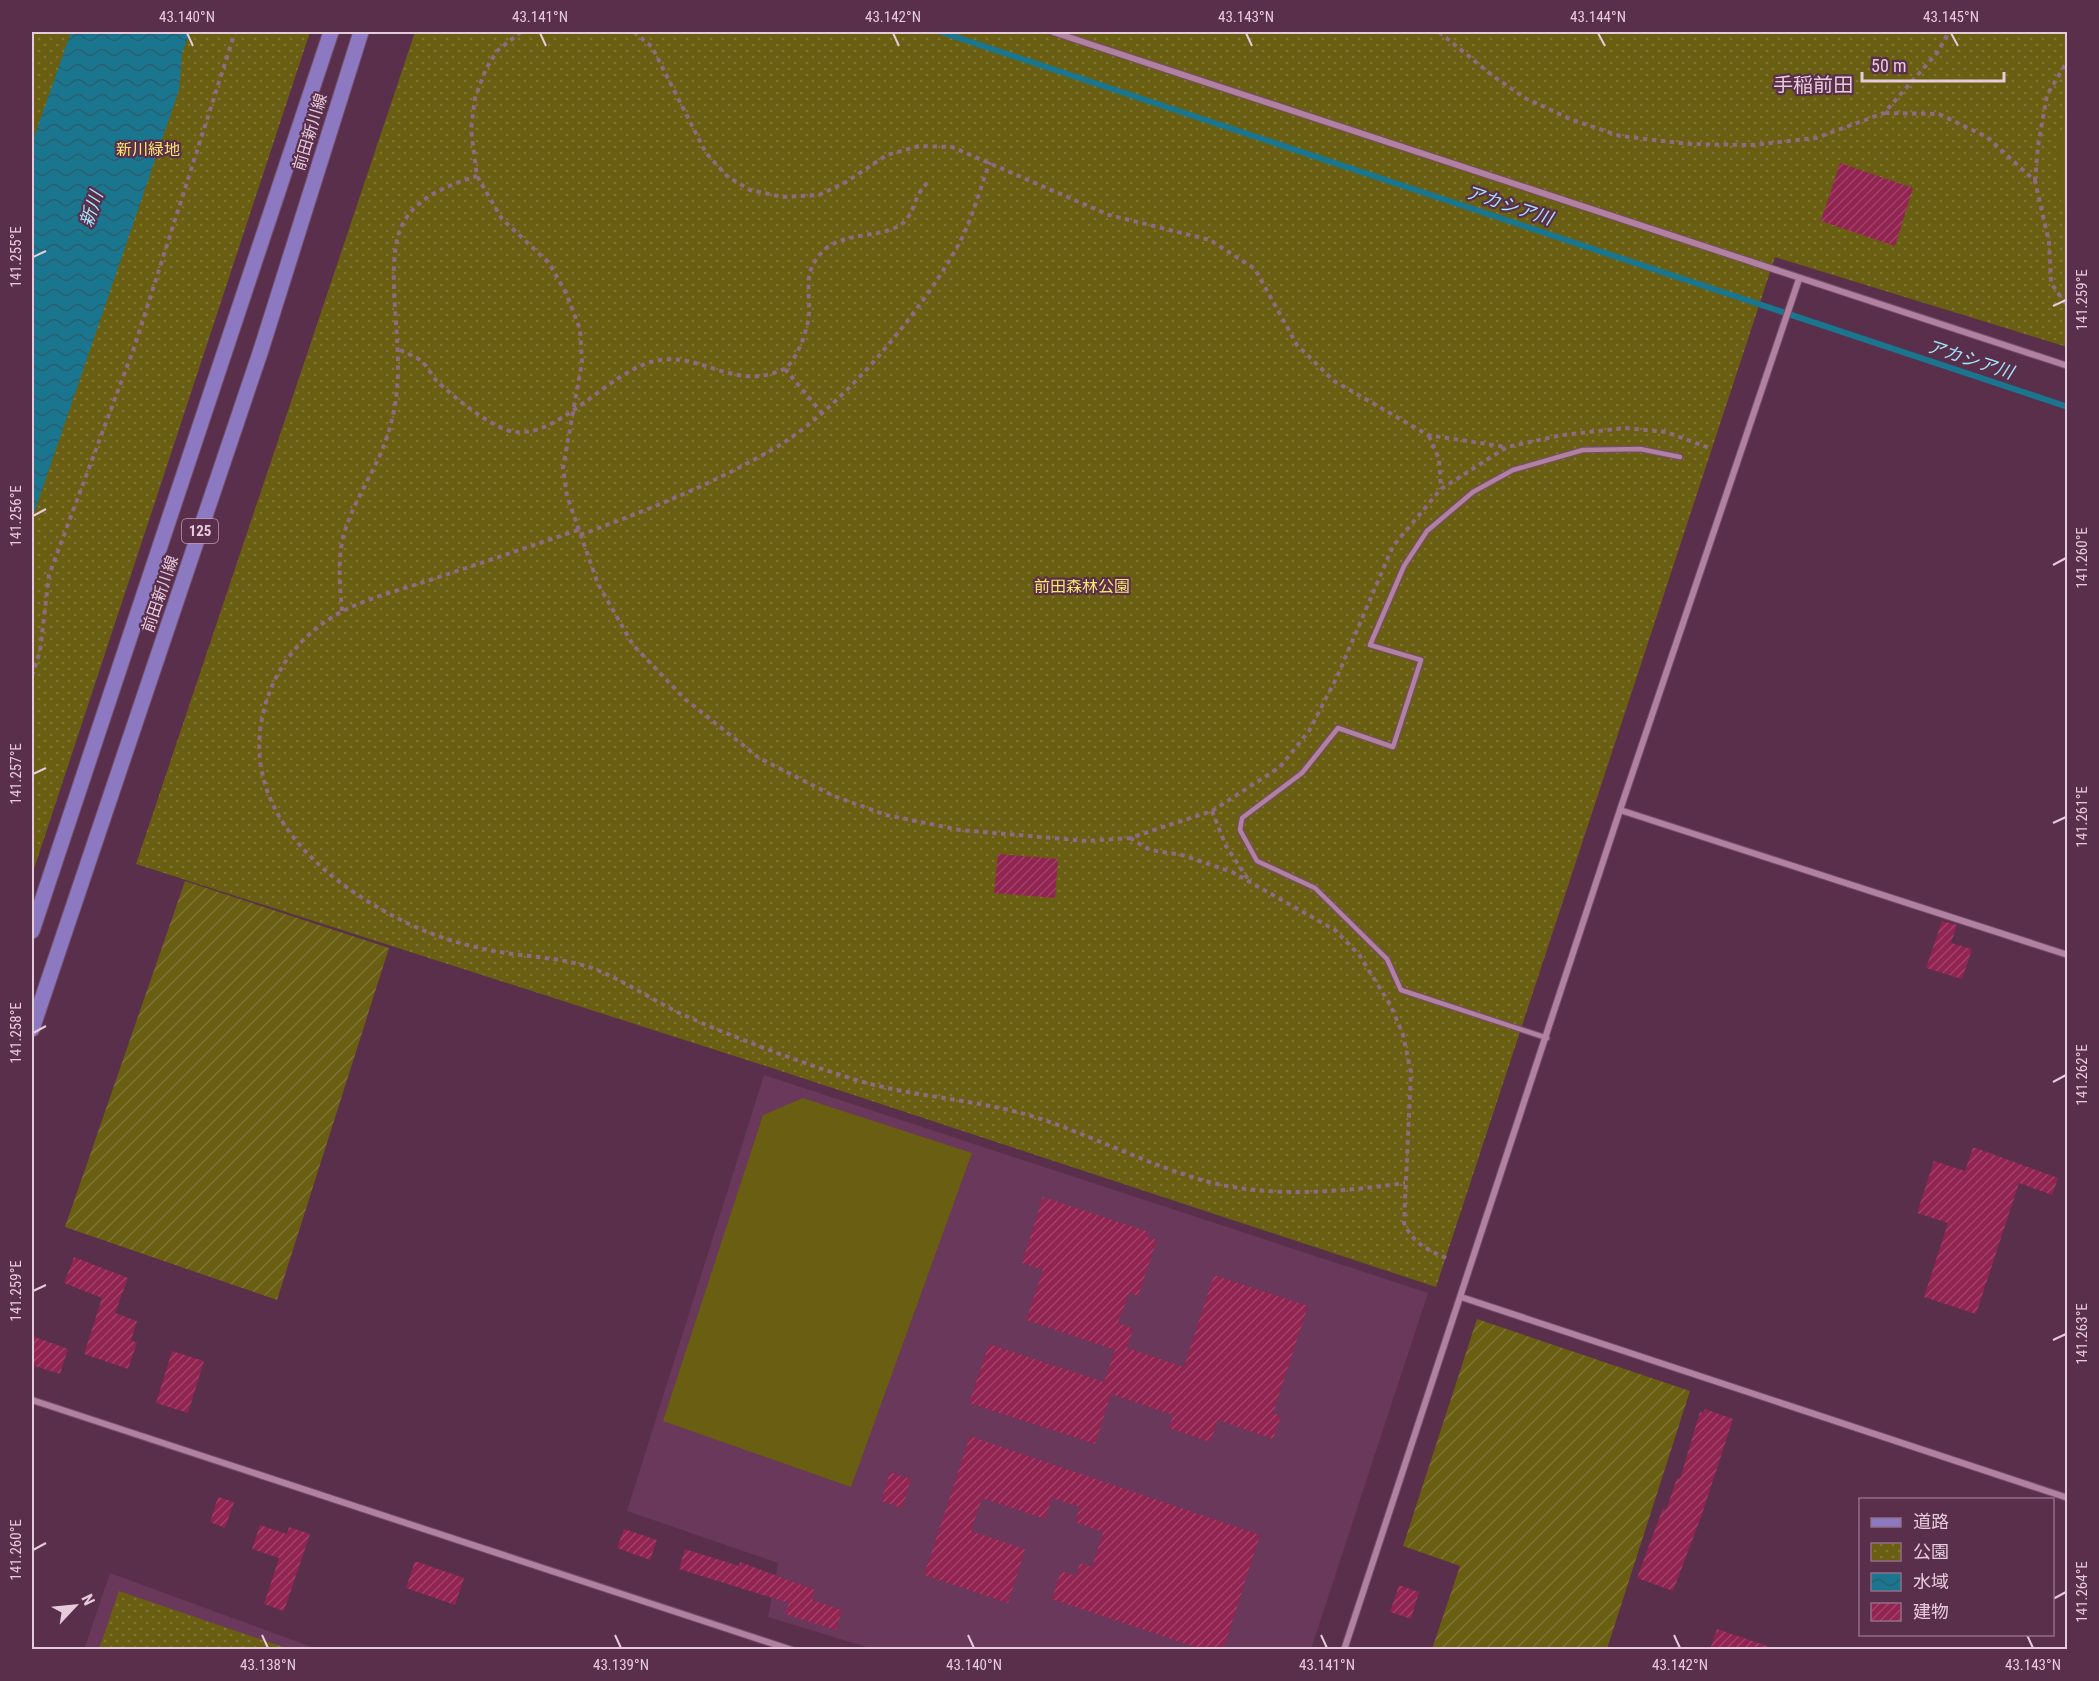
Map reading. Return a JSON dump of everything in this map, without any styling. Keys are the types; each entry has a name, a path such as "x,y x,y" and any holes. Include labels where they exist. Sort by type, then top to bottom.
{"main road":[{"name":"前田新川線","path":"32,931 331,32"},
{"name":"前田新川線","path":"32,1029 261,350 360,32"}],"street":[{"path":"1053,32 2067,366"},
{"path":"1344,1650 1547,1038 1620,810 1799,279"},
{"path":"1620,810 2067,955"},
{"path":"1461,1297 2067,1498"},
{"path":"32,1400 792,1650"}],"lane":[{"path":"1547,1038 1401,990 1387,959 1379,951 1315,888 1257,861 1239,830 1242,818 1302,773 1338,728 1393,747 1421,660 1370,645 1404,566 1427,531 1473,492 1513,470 1582,450 1640,449 1680,457"}],"path":[{"path":"32,676 40,651 49,575 135,345 236,32"},
{"path":"521,32 497,51 486,69 476,98 471,129 477,176 502,219 549,263 566,293 580,329 582,362 563,468 567,496 598,584 633,645 685,699 759,758 834,796 886,815 960,831 1087,841 1130,838 1212,812 1280,766 1309,731 1337,678 1393,546 1440,489 1507,447 1563,435 1625,428 1666,432 1712,449"},
{"path":"634,32 651,47 706,153 727,176 750,190 783,197 819,195 846,182 887,155 919,146 952,147 1109,215 1210,240 1255,269 1297,345 1334,381 1428,435 1507,447"},
{"path":"1439,32 1493,76 1525,98 1570,119 1620,136 1689,144 1752,145 1816,138 1884,113 1939,114 1987,137 2036,181"},
{"path":"1884,113 1937,53 1949,32"},
{"path":"2067,60 2047,95 2038,146 2036,181 2049,242 2051,283 2067,307"},
{"path":"990,162 956,249 911,319 845,391 777,447 678,499 342,611 304,638 280,667 261,724 259,759 266,792 279,820 310,857 358,895 406,922 448,940 510,954 569,960 600,972 684,1015 766,1050 862,1082 1036,1117 1211,1182 1283,1191 1346,1192 1405,1183"},
{"path":"342,611 339,577 342,542 352,514 387,437 397,389 400,350 394,265 399,232 420,202 444,186 477,176"},
{"path":"400,350 422,361 437,381 496,426 515,432 534,432 573,410 631,369 656,360 686,361 746,378 785,369 802,343 809,315 812,269 826,250 844,237 877,233 898,226 912,214 916,198 924,185 930,181"},
{"path":"785,369 821,412"},
{"path":"1428,435 1439,459 1440,489"},
{"path":"1212,812 1226,846 1250,881"},
{"path":"1130,838 1150,850 1182,855 1232,872 1250,881 1335,930 1360,956 1391,1006 1403,1035 1411,1072 1404,1222 1410,1238 1420,1246 1446,1258"}],"shaded area":[{"path":"764,1075 1428,1293 1311,1649 873,1649 768,1617 778,1563 627,1511"},
{"path":"110,1573 317,1649 84,1650"}],"green space":[{"name":"新川緑地","path":"32,32 310,32 32,875"},
{"name":"前田森林公園","path":"415,32 2067,32 2067,347 1775,257 1436,1287 778,1070 136,864"},
{"path":"2067,106 2067,223 2060,192 2058,164"},
{"path":"185,881 389,948 277,1300 65,1227"},
{"path":"803,1098 972,1153 851,1487 663,1421 763,1115"},
{"path":"1477,1319 1690,1391 1607,1649 1432,1649 1460,1566 1403,1546"},
{"path":"119,1591 289,1649 99,1649"}],"water":[{"name":"新川","path":"71,32 190,32 182,53 179,90 32,519 32,143"}],"building":[{"path":"1840,163 1913,188 1895,246 1821,221"},
{"path":"998,854 1058,859 1055,898 994,893"},
{"path":"1942,921 1957,925 1951,943 1972,949 1962,979 1926,968"},
{"path":"1973,1147 2058,1178 2052,1195 2019,1183 1976,1314 1924,1297 1948,1223 1917,1213 1934,1161 1965,1171"},
{"path":"1043,1197 1149,1232 1147,1237 1157,1240 1138,1296 1129,1293 1118,1323 1133,1329 1127,1348 1184,1367 1214,1275 1308,1306 1273,1413 1281,1416 1273,1439 1218,1420 1210,1442 1169,1428 1173,1415 1111,1394 1095,1444 969,1403 989,1344 1104,1382 1115,1350 1026,1320 1043,1270 1022,1263"},
{"path":"74,1257 128,1278 115,1313 137,1321 131,1340 137,1343 128,1369 84,1354 102,1298 64,1283"},
{"path":"32,1336 68,1349 60,1374 32,1365"},
{"path":"172,1351 204,1361 188,1413 156,1403"},
{"path":"1705,1409 1733,1419 1701,1517 1673,1591 1637,1578 1663,1508 1666,1510 1677,1478 1680,1479 1700,1412 1703,1413"},
{"path":"970,1436 1260,1535 1223,1650 1204,1650 1052,1599 1061,1571 1076,1576 1080,1563 1092,1567 1103,1532 1075,1522 1080,1507 1052,1498 1045,1519 982,1498 971,1531 1025,1549 1008,1603 924,1575"},
{"path":"890,1472 911,1479 902,1508 881,1501"},
{"path":"218,1497 234,1502 225,1528 210,1522"},
{"path":"260,1525 287,1534 289,1527 310,1534 284,1611 264,1604 279,1558 252,1549"},
{"path":"624,1529 657,1540 650,1560 617,1548"},
{"path":"685,1549 739,1566 740,1562 815,1590 812,1600 842,1610 836,1630 785,1614 789,1603 679,1569"},
{"path":"415,1561 464,1578 455,1605 406,1588"},
{"path":"1399,1585 1419,1592 1411,1619 1390,1612"},
{"path":"1717,1629 1770,1647 1769,1650 1710,1650"}],"waterway":[{"name":"アカシア川","path":"941,32 2068,407"}],"district":[{"name":"手稲前田","path":"1813,85"}]}
